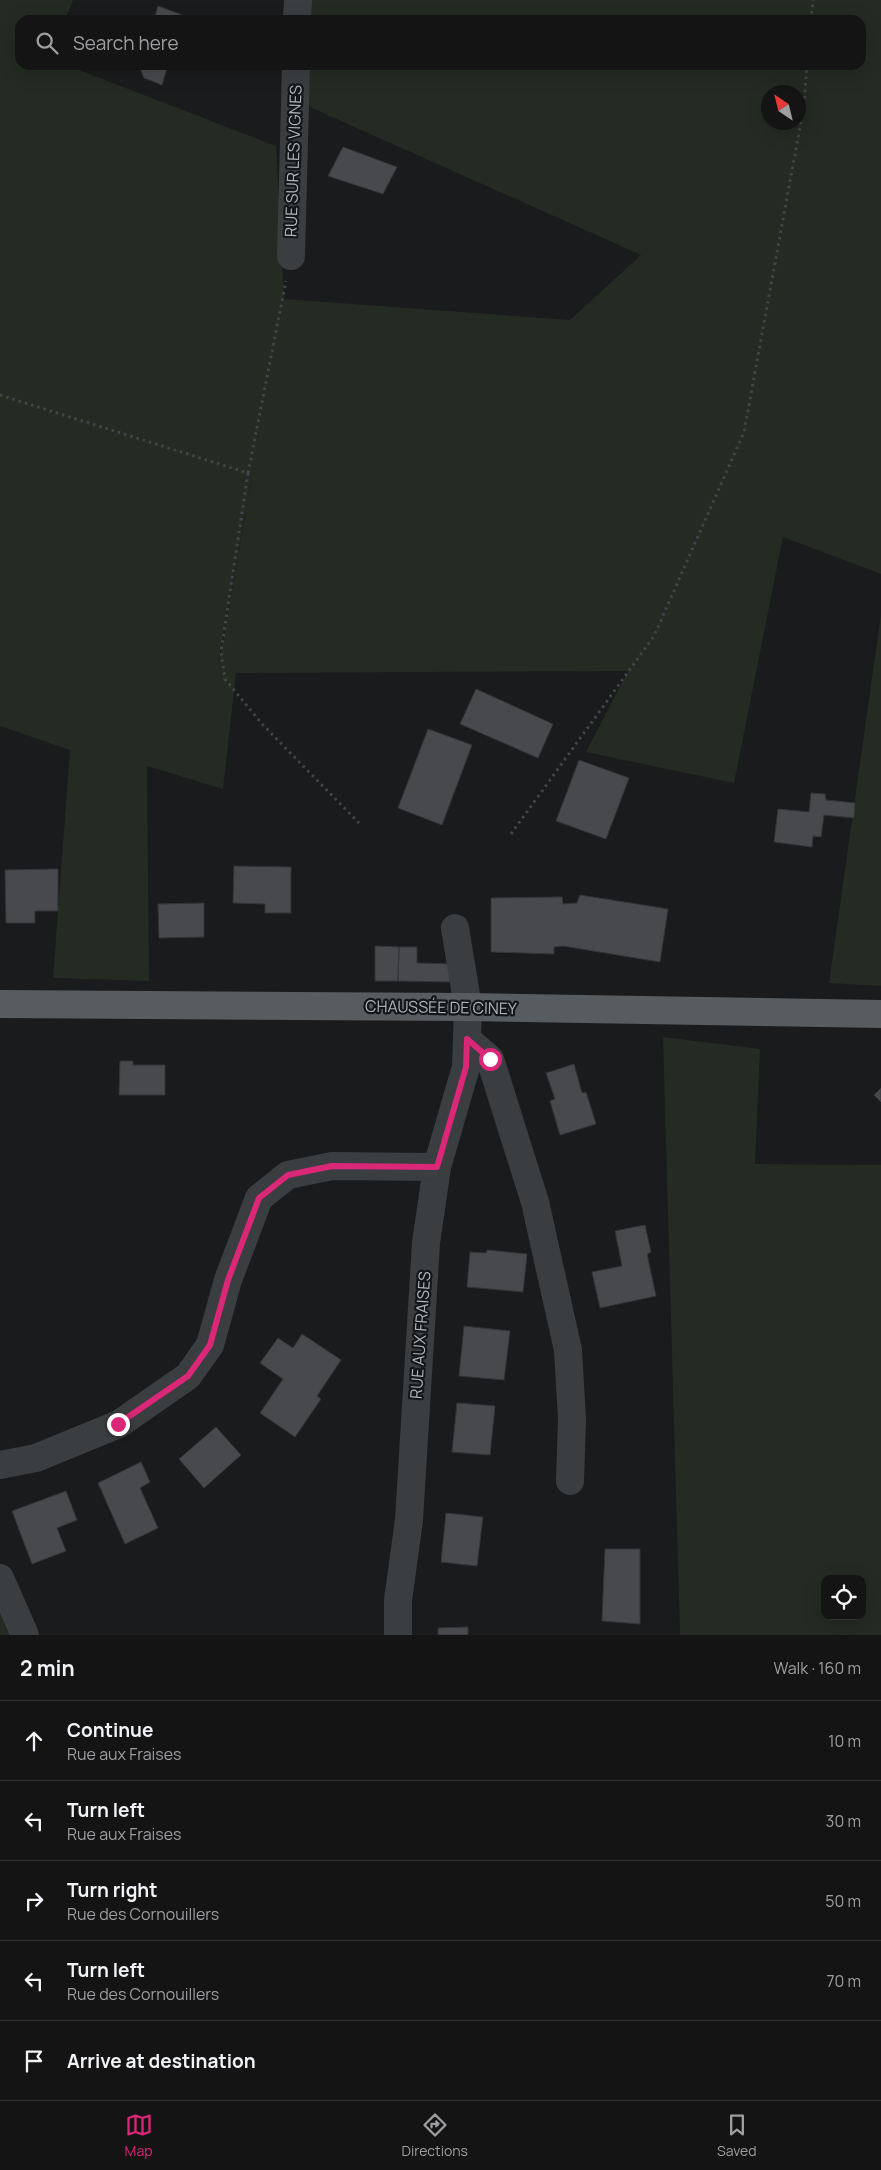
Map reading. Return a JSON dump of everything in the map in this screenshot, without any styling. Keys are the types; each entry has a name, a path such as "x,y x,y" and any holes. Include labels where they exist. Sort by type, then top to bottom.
{"main road":[{"name":"CHAUSSÉE DE CINEY","path":"0,1004 468,1007 881,1014"}],"street":[{"path":"297,15 298,0"},
{"name":"RUE SUR LES VIGNES","path":"291,256 296,70"},
{"name":"RUE AUX FRAISES","path":"398,1635 398,1600 409,1520 426,1243 437,1167 466,1067 468,1007 455,928"},
{"path":"467,1039 490,1059 536,1202 568,1350 572,1419 570,1481"},
{"path":"0,1465 36,1458 118,1424 188,1376 210,1345 228,1280 259,1198 288,1175 332,1166 437,1167"},
{"path":"0,1578 25,1635"}],"path":[{"path":"811,15 812,0"},
{"path":"511,834 654,636 744,432 804,105 807,70"},
{"path":"291,256 248,473 222,652 225,679 269,730 359,823"},
{"path":"0,395 248,473"}],"shaded area":[{"path":"0,0 73,0 67,15 15,15 15,70 79,70 276,146 284,299 570,320 641,255 312,108 305,101 305,70 866,70 866,15 304,15 304,0 881,0 881,574 783,537 734,783 586,752 628,671 236,673 223,789 147,766 149,981 53,978 70,750 0,726","holes":["256,454 221,652 218,664"]},
{"path":"881,614 881,986 829,983"},
{"path":"663,1037 760,1049 755,1164 881,1165 881,1635 680,1635"},
{"path":"0,1608 11,1635 0,1635"}],"building":[{"path":"158,6 182,15 155,15"},
{"path":"141,70 166,70 162,85 144,78"},
{"path":"343,147 397,167 383,194 328,176"},
{"path":"476,689 553,724 538,758 460,724"},
{"path":"428,729 472,745 442,825 398,808"},
{"path":"579,760 629,778 606,839 556,821"},
{"path":"811,793 825,794 826,800 855,803 854,818 824,815 821,837 813,836 812,847 774,842 778,809 809,812"},
{"path":"234,866 291,867 291,913 265,913 265,904 233,903"},
{"path":"58,869 58,911 35,911 35,923 6,923 5,870"},
{"path":"580,895 668,909 660,962 563,946 554,947 554,954 491,952 491,898 562,897 563,904 577,903"},
{"path":"204,903 204,937 159,938 158,904"},
{"path":"375,946 399,947 398,981 375,981"},
{"path":"399,947 417,947 417,963 450,964 450,982 398,981"},
{"path":"120,1061 133,1061 133,1065 165,1065 165,1095 119,1095"},
{"path":"574,1064 582,1093 586,1092 596,1124 560,1135 550,1101 555,1099 546,1073"},
{"path":"881,1088 881,1102 874,1095"},
{"path":"645,1225 651,1252 647,1254 656,1296 600,1308 592,1272 622,1266 615,1231"},
{"path":"487,1250 527,1254 523,1292 467,1287 470,1252 486,1253"},
{"path":"464,1326 510,1331 504,1380 459,1376"},
{"path":"302,1334 341,1360 317,1396 321,1399 295,1437 260,1413 283,1379 260,1363 278,1338 293,1348"},
{"path":"457,1403 495,1406 490,1455 452,1452"},
{"path":"216,1427 241,1455 204,1488 179,1459"},
{"path":"141,1462 150,1482 140,1488 158,1528 125,1544 98,1483"},
{"path":"66,1491 77,1520 57,1528 66,1551 32,1564 12,1511"},
{"path":"446,1513 483,1517 477,1566 441,1562"},
{"path":"605,1549 640,1549 640,1624 602,1621"},
{"path":"468,1627 468,1635 438,1635 438,1628"}],"route":[{"path":"118,1424 188,1376 210,1345 228,1280 259,1198 288,1175 332,1166 437,1167 466,1067 467,1039 490,1059"}]}
